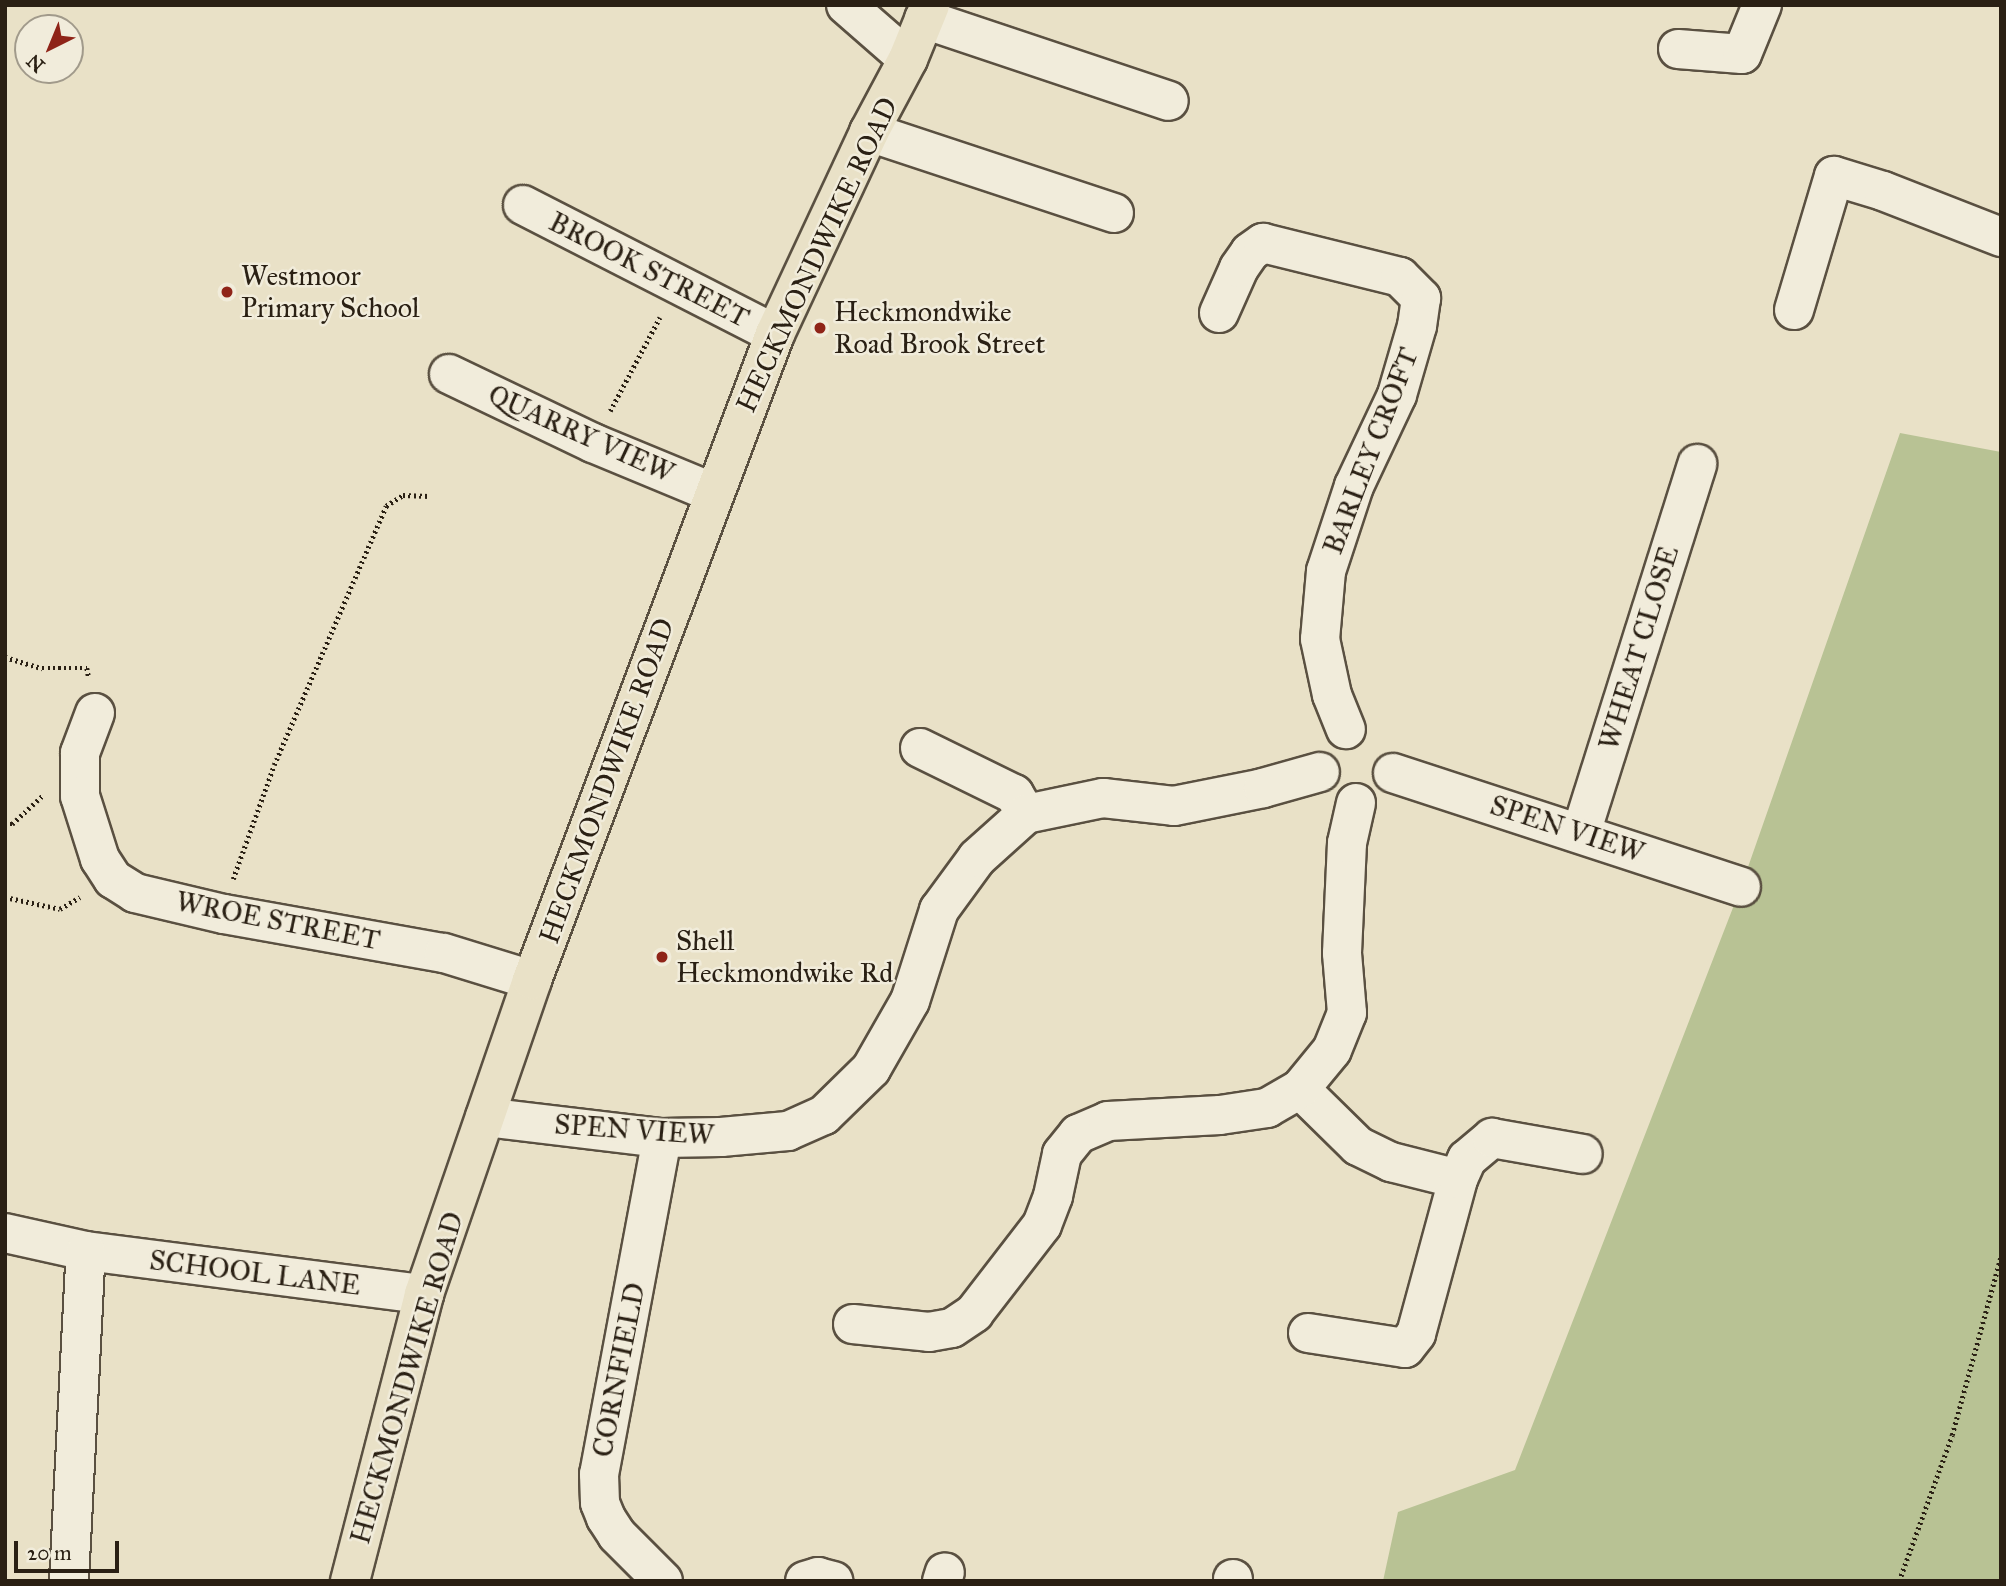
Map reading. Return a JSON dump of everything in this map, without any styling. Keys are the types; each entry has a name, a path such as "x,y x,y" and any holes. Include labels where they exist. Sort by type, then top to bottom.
{"main road":[{"name":"HECKMONDWIKE ROAD","path":"350,1581 425,1294 532,980 775,334 869,132 908,59 927,12"}],"street":[{"path":"846,5 908,59"},
{"path":"1678,49 1742,54 1762,5"},
{"path":"927,12 1169,101"},
{"path":"869,132 1114,212"},
{"path":"1794,310 1834,176 1884,191 2001,237"},
{"name":"BROOK STREET","path":"523,205 775,334"},
{"name":"BARLEY CROFT","path":"1219,313 1239,268 1250,252 1263,243 1400,276 1421,298 1417,326 1396,395 1354,486 1326,571 1320,639 1332,695 1346,729"},
{"name":"QUARRY VIEW","path":"449,374 593,443 714,493"},
{"name":"WHEAT CLOSE","path":"1581,833 1696,464"},
{"path":"94,713 80,753 80,796 100,859 113,878"},
{"path":"1359,728 1382,737 1394,760 1393,773 1380,794 1356,803 1332,793 1320,772 1322,750 1336,734 1346,729 1359,728"},
{"path":"920,748 1014,793 1026,814"},
{"name":"SPEN VIEW","path":"485,1117 662,1138 720,1138 788,1131 824,1115 871,1069 910,1001 939,910 976,858 1026,814 1103,798 1174,806 1263,788 1320,772"},
{"name":"SPEN VIEW","path":"1393,773 1741,887"},
{"path":"853,1324 929,1332 952,1328 974,1313 1042,1226 1053,1196 1062,1154 1079,1134 1108,1121 1220,1115 1267,1108 1300,1088 1332,1050 1347,1013 1342,953 1347,843 1356,803"},
{"name":"WROE STREET","path":"113,878 135,893 224,914 444,953 532,980"},
{"path":"1300,1088 1358,1146 1391,1162 1458,1179"},
{"name":"CORNFIELD","path":"662,1138 599,1474 600,1503 606,1518 617,1535 663,1581"},
{"path":"1308,1333 1405,1348 1416,1334 1458,1179 1467,1159 1492,1138 1583,1154"},
{"name":"SCHOOL LANE","path":"5,1233 86,1251 425,1294"},
{"path":"69,1581 86,1251"},
{"path":"805,1581 825,1577 833,1581"}],"path":[{"path":"593,443 677,285"},
{"path":"224,914 226,898 274,765 386,506 403,495 429,496"},
{"path":"5,657 42,668 87,668 94,713"},
{"path":"5,897 60,909 113,878"},
{"path":"1899,1581 1952,1435 2001,1256"}],"green space":[{"path":"1900,433 2001,452 2001,1581 1383,1581 1398,1512 1515,1470 1741,887"}],"place":[{"name":"Westmoor Primary School","path":"227,292"},
{"name":"Heckmondwike Road Brook Street","path":"820,328"},
{"name":"Shell Heckmondwike Rd","path":"662,957"}]}
